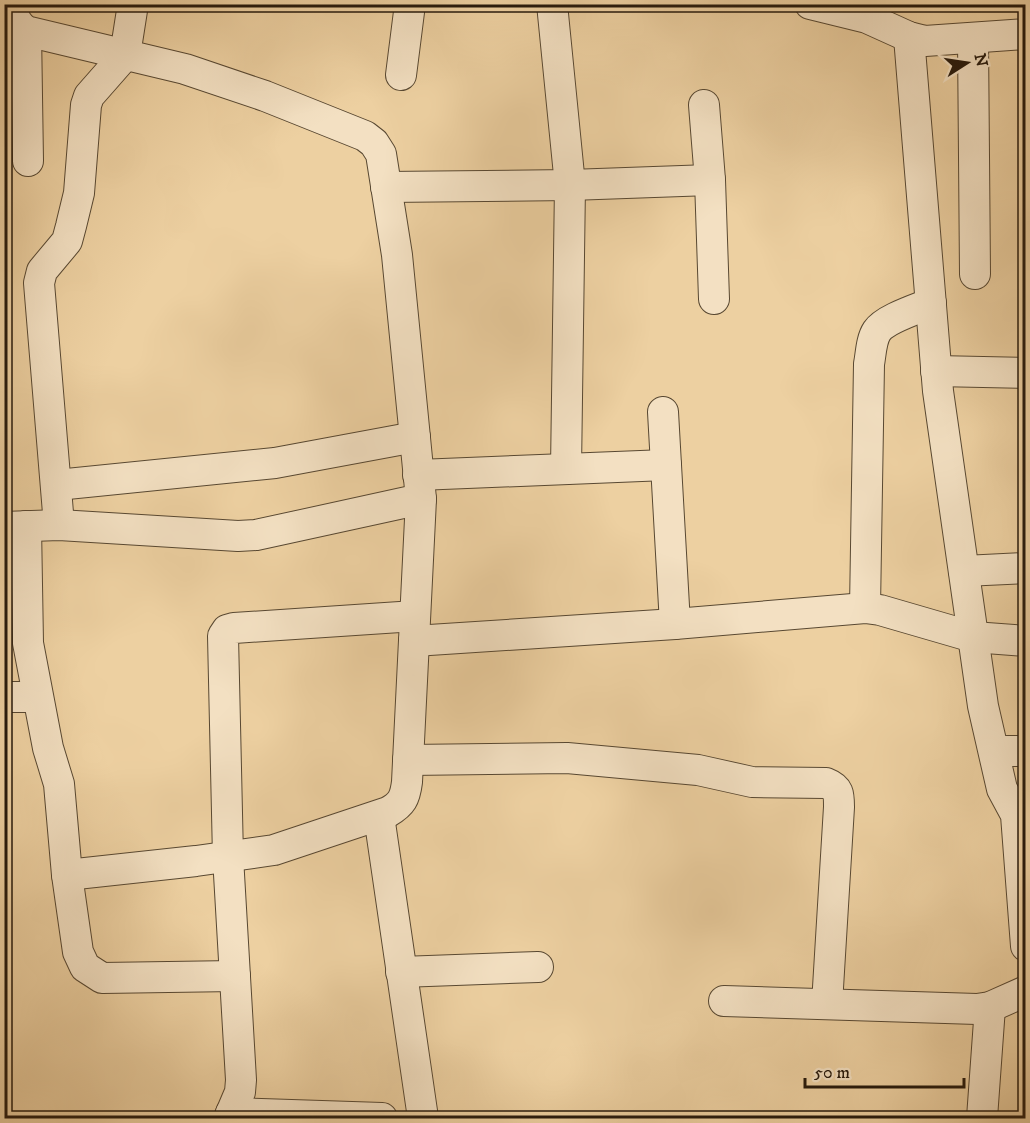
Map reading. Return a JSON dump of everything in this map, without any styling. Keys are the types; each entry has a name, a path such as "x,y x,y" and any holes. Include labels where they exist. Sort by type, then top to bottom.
{"street":[{"path":"12,4 17,25 26,31 185,69 255,92 365,136 374,143 381,154 397,255 420,487 406,795 401,805 379,816 274,850 67,875"},
{"path":"59,525 39,283 42,271 67,241 79,193 86,105 89,96 125,55 132,4"},
{"path":"401,75 410,4"},
{"path":"552,4 570,185 566,469"},
{"path":"810,4 866,11 909,37 925,41 1026,34"},
{"path":"26,31 16,73 28,161"},
{"path":"909,37 936,371 983,706 1002,789 1016,815 1024,892 1026,946"},
{"path":"973,39 975,274"},
{"path":"704,105 710,180 714,299"},
{"path":"386,187 570,185 710,180"},
{"path":"865,608 869,364 872,346 876,332 885,323 931,303"},
{"path":"936,371 1026,373"},
{"path":"663,412 675,624"},
{"path":"57,484 275,463 415,437"},
{"path":"235,976 102,978 85,967 78,952 67,875 59,784 48,748 37,697 16,643 15,526 59,525 247,536 420,487 566,469 666,465"},
{"path":"964,572 1026,568"},
{"path":"382,1119 230,1116 240,1092 241,1080 228,857 223,636 227,630 675,624 865,608 880,610 973,637 1026,641"},
{"path":"4,697 37,697"},
{"path":"994,751 1026,750"},
{"path":"408,760 567,758 698,771 752,782 826,783 834,786 839,794 839,807 827,1004"},
{"path":"379,816 423,1119"},
{"path":"401,972 538,968"},
{"path":"724,1000 977,1009 990,1008 1026,991"},
{"path":"982,1119 990,1008"}]}
